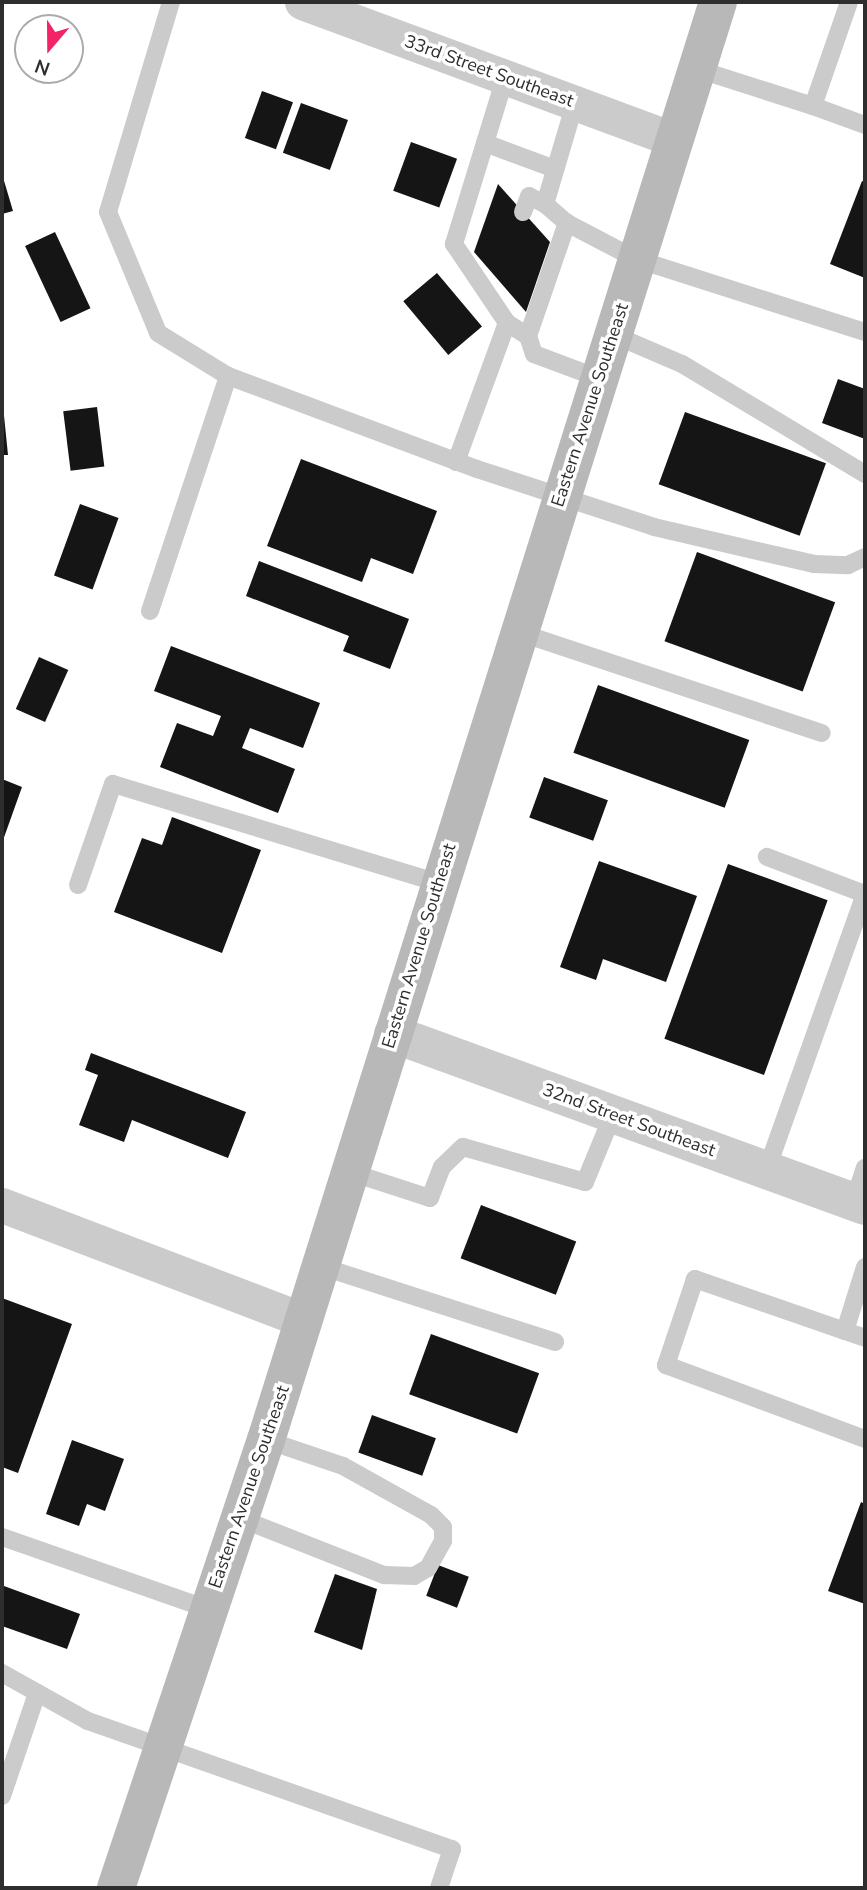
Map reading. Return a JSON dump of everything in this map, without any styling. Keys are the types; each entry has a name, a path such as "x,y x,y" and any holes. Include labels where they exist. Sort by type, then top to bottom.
{"main road":[{"name":"Eastern Avenue Southeast","path":"116,1888 266,1440 438,883 718,2"}],"street":[{"name":"33rd Street Southeast","path":"302,2 675,140"},
{"name":"32nd Street Southeast","path":"393,1034 766,1168 861,1192"},
{"path":"2,1205 303,1320"}],"lane":[{"path":"171,2 108,212 158,334 228,376 456,462 757,554 825,565 848,565 865,557"},
{"path":"813,106 849,2"},
{"path":"697,69 865,125"},
{"path":"505,78 454,244 507,323 528,336"},
{"path":"545,204 576,103"},
{"path":"485,143 555,169"},
{"path":"523,212 529,195 545,204 567,223 636,259 865,332"},
{"path":"567,223 528,336 534,354 598,379"},
{"path":"489,297 498,279"},
{"path":"456,462 507,323"},
{"path":"612,334 682,364 865,474"},
{"path":"150,611 228,376"},
{"path":"518,632 822,733"},
{"path":"78,885 113,784 438,883"},
{"path":"766,1168 864,894 767,857"},
{"path":"350,1172 430,1198 449,1155 463,1147 585,1182 613,1114"},
{"path":"320,1266 555,1342"},
{"path":"845,1331 865,1267"},
{"path":"865,1338 695,1279 666,1365 865,1439"},
{"path":"239,1518 384,1575 414,1576 428,1568 443,1541 443,1527 431,1515 343,1466 266,1440"},
{"path":"2,1537 208,1609"},
{"path":"2,1673 88,1721 162,1744 452,1849 439,1888"},
{"path":"2,1797 37,1693"}],"building":[{"path":"262,91 293,102 276,149 245,138"},
{"path":"301,103 348,120 330,170 283,153"},
{"path":"411,142 457,159 439,208 393,191"},
{"path":"2,174 13,211 2,214"},
{"path":"862,181 865,182 865,278 830,264"},
{"path":"498,184 550,242 526,312 474,252"},
{"path":"55,232 90,308 61,322 25,246"},
{"path":"437,273 482,327 448,355 403,301"},
{"path":"838,379 865,389 865,439 822,423"},
{"path":"2,396 8,455 2,455"},
{"path":"97,407 104,467 71,471 63,411"},
{"path":"685,412 826,463 800,536 659,484"},
{"path":"301,459 437,511 413,574 371,558 362,582 267,546"},
{"path":"80,504 119,518 93,589 54,575"},
{"path":"697,552 835,602 803,692 665,641"},
{"path":"259,561 409,619 390,669 343,651 349,636 246,596"},
{"path":"171,646 320,703 303,748 250,728 242,748 295,769 278,813 160,767 177,723 213,736 221,716 154,691"},
{"path":"39,657 68,670 45,722 16,709"},
{"path":"598,685 749,740 725,808 573,753"},
{"path":"544,777 608,800 593,841 529,817"},
{"path":"2,779 22,787 2,843"},
{"path":"172,817 261,850 222,953 114,912 142,838 162,845"},
{"path":"599,861 697,896 666,982 603,959 596,980 560,967"},
{"path":"728,864 828,900 764,1075 664,1039"},
{"path":"91,1053 246,1112 228,1158 132,1120 124,1142 79,1125 98,1075 85,1070"},
{"path":"481,1205 576,1242 556,1295 461,1258"},
{"path":"2,1298 72,1324 18,1473 2,1467"},
{"path":"431,1334 539,1373 517,1433 409,1394"},
{"path":"372,1415 436,1438 422,1476 358,1453"},
{"path":"72,1440 124,1459 105,1511 87,1504 79,1526 46,1514"},
{"path":"861,1502 865,1504 865,1604 828,1591"},
{"path":"438,1565 469,1577 457,1608 426,1596"},
{"path":"335,1574 377,1589 362,1650 314,1632"},
{"path":"4,1586 80,1614 67,1649 2,1626"}]}
